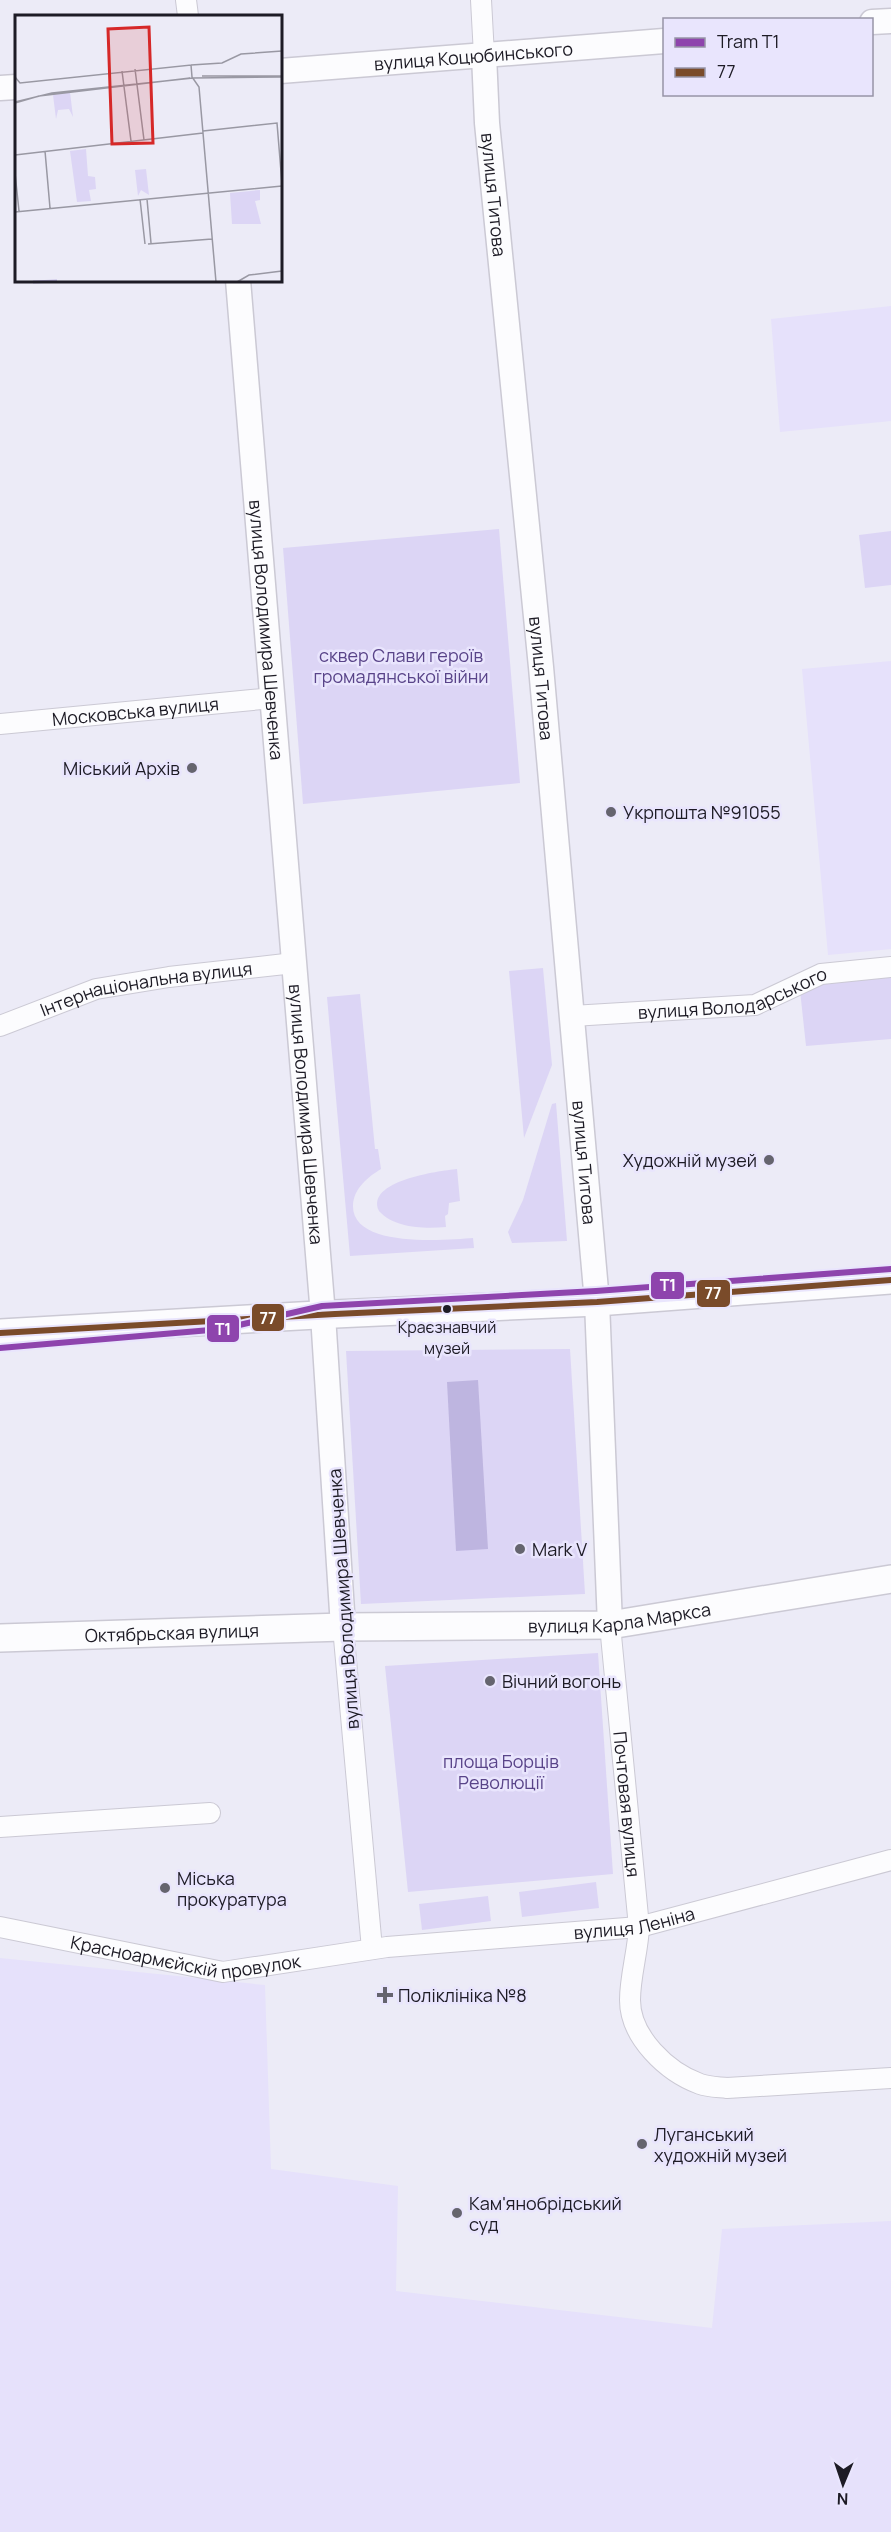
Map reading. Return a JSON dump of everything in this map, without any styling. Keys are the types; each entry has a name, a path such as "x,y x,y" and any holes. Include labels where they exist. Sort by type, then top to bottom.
{"main road":[{"path":"0,1333 597,1302 891,1280"},
{"name":"вулиця Карла Маркса","path":"344,1627 610,1625 891,1579"},
{"name":"Октябрьская вулиця","path":"0,1638 344,1627"}],"street":[{"path":"186,0 188,15"},
{"path":"481,0 484,55"},
{"path":"873,22 891,21"},
{"name":"вулиця Коцюбинського","path":"282,70 663,41"},
{"name":"вулиця Титова","path":"484,55 488,135 541,667 597,1302"},
{"path":"0,88 15,87"},
{"name":"вулиця Володимира Шевченка","path":"238,282 323,1315 344,1627 372,1949"},
{"name":"Московська вулиця","path":"0,724 273,698"},
{"name":"Інтернаціональна вулиця","path":"0,1026 96,989 169,977 294,963"},
{"name":"вулиця Володарського","path":"572,1016 755,1005 821,974 891,967"},
{"name":"Почтовая вулиця","path":"597,1302 610,1625 639,1927 630,2000 634,2022 644,2042 677,2072 700,2084 727,2088 891,2078"},
{"path":"0,1827 210,1813"},
{"name":"вулиця Леніна","path":"372,1949 639,1927 891,1860"},
{"name":"Красноармєйскій провулок","path":"0,1927 223,1972 372,1949"}],"shaded area":[{"path":"891,306 891,421 780,432 771,319"},
{"path":"891,661 891,949 828,955 802,669"},
{"path":"478,1380 488,1549 456,1551 447,1382"},
{"path":"0,1958 265,1985 271,2169 398,2186 396,2291 712,2328 722,2229 891,2221 891,2532 0,2532"}],"green space":[{"name":"сквер Слави героїв громадянської війни","path":"499,529 520,783 303,804 283,548"},
{"path":"891,531 891,585 865,588 859,535"},
{"path":"543,968 552,1065 524,1138 509,971"},
{"path":"891,974 891,1039 806,1046 799,981"},
{"path":"360,994 375,1149 378,1149 381,1169 367,1179 356,1193 353,1205 357,1219 367,1229 403,1239 473,1238 474,1248 350,1256 327,997"},
{"path":"556,1103 567,1241 512,1243 508,1232 523,1200 552,1104"},
{"path":"457,1169 460,1201 449,1203 448,1214 445,1216 446,1227 428,1228 401,1224 385,1217 379,1211 378,1201 383,1192 393,1185 420,1175"},
{"path":"570,1349 585,1594 361,1604 346,1351"},
{"name":"площа Борців Революції","path":"598,1653 613,1874 408,1892 385,1666"},
{"path":"596,1882 599,1908 522,1917 519,1892"},
{"path":"488,1896 491,1921 422,1930 419,1904"}],"tram line":[{"name":"T1","path":"0,1348 222,1329 322,1306 596,1291 891,1269"}],"transit line":[{"name":"77","path":"0,1333 597,1302 891,1280"}],"place":[{"name":"Міський Архів","path":"192,768"},
{"name":"Укрпошта №91055","path":"611,812"},
{"name":"Художній музей","path":"769,1160"},
{"name":"Краєзнавчий музей","path":"447,1309"},
{"name":"Mark V","path":"520,1549"},
{"name":"Вічний вогонь","path":"490,1681"},
{"name":"Міська прокуратура","path":"165,1888"},
{"name":"Поліклініка №8","path":"385,1995"},
{"name":"Луганський художній музей","path":"642,2144"},
{"name":"Кам'янобрідський суд","path":"457,2213"}]}
